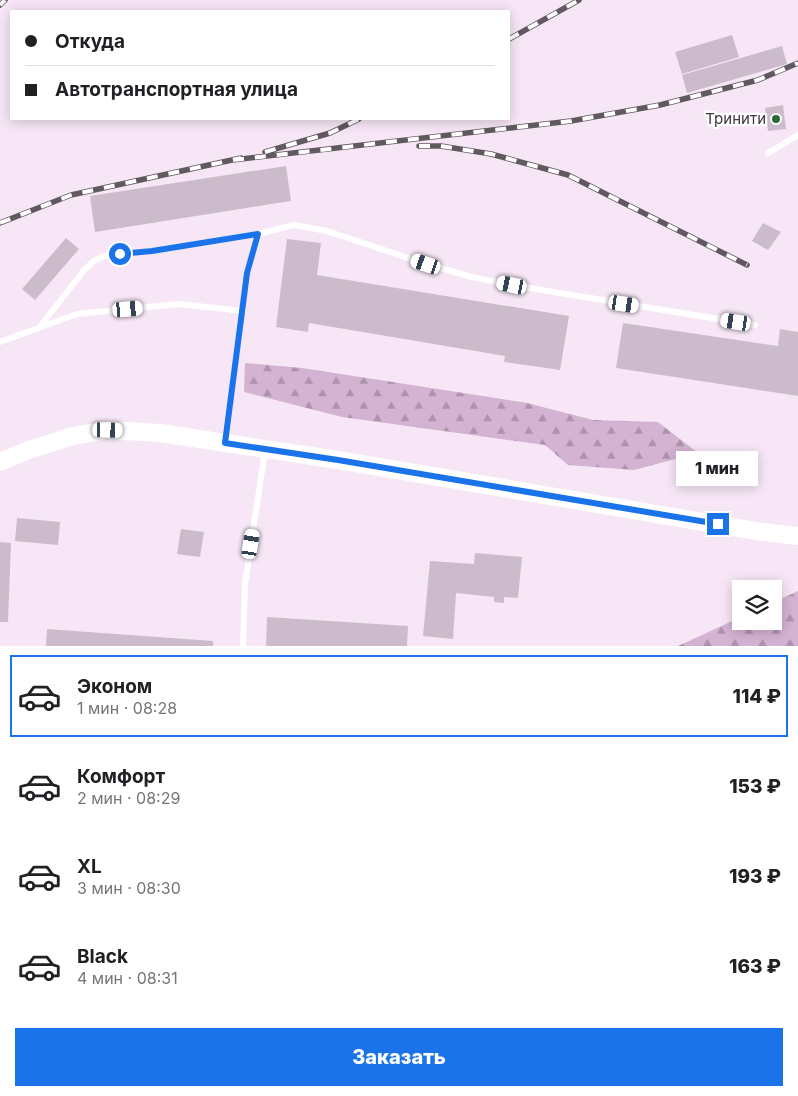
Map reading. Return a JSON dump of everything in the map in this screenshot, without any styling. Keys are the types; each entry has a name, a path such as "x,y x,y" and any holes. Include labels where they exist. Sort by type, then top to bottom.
{"main road":[{"path":"0,462 29,450 73,436 108,430 160,433 338,460 798,536"}],"lane":[{"path":"768,153 798,135"},
{"path":"39,328 85,269 94,261 104,256 152,251 258,234 294,226 327,231 472,277 755,325"},
{"path":"225,443 247,273 258,234"},
{"path":"0,342 77,314 178,304 243,311"},
{"path":"243,646 245,584 266,449"}],"green space":[{"path":"245,363 302,368 527,403 593,420 658,422 698,453 634,470 568,465 545,445 342,417 244,392"},
{"path":"798,591 798,646 678,646 732,621 732,630 782,630 782,598"}],"building":[{"path":"732,35 739,57 682,74 675,52"},
{"path":"782,46 787,64 687,93 682,75"},
{"name":"Тринити","path":"783,105 786,129 768,131 765,108"},
{"path":"286,166 291,201 95,232 90,196"},
{"path":"763,223 781,232 768,250 752,241"},
{"path":"66,238 79,249 35,300 22,289"},
{"path":"287,239 321,243 317,275 569,316 560,370 504,362 505,356 309,323 308,332 276,327"},
{"path":"623,323 778,346 780,329 798,332 798,396 616,368"},
{"path":"17,518 60,522 58,545 15,541"},
{"path":"181,529 204,532 200,557 177,554"},
{"path":"0,542 11,543 8,622 0,622"},
{"path":"475,553 522,557 518,598 504,597 504,603 494,602 494,597 456,593 453,639 423,636 430,561 474,564"},
{"path":"267,617 408,626 407,646 266,646"},
{"path":"47,629 213,641 213,646 46,646"}],"railway":[{"path":"0,5 5,0"},
{"path":"510,38 579,0"},
{"path":"233,160 571,121 660,105 758,80 798,63"},
{"path":"265,152 330,133 357,120"},
{"path":"419,146 441,146 491,154 568,175 747,265"},
{"path":"0,223 71,195 241,158"}],"place":[{"name":"Тринити","path":"776,119"}],"route":[{"path":"120,254 152,251 258,234 247,273 225,443 338,460 718,524"}]}
